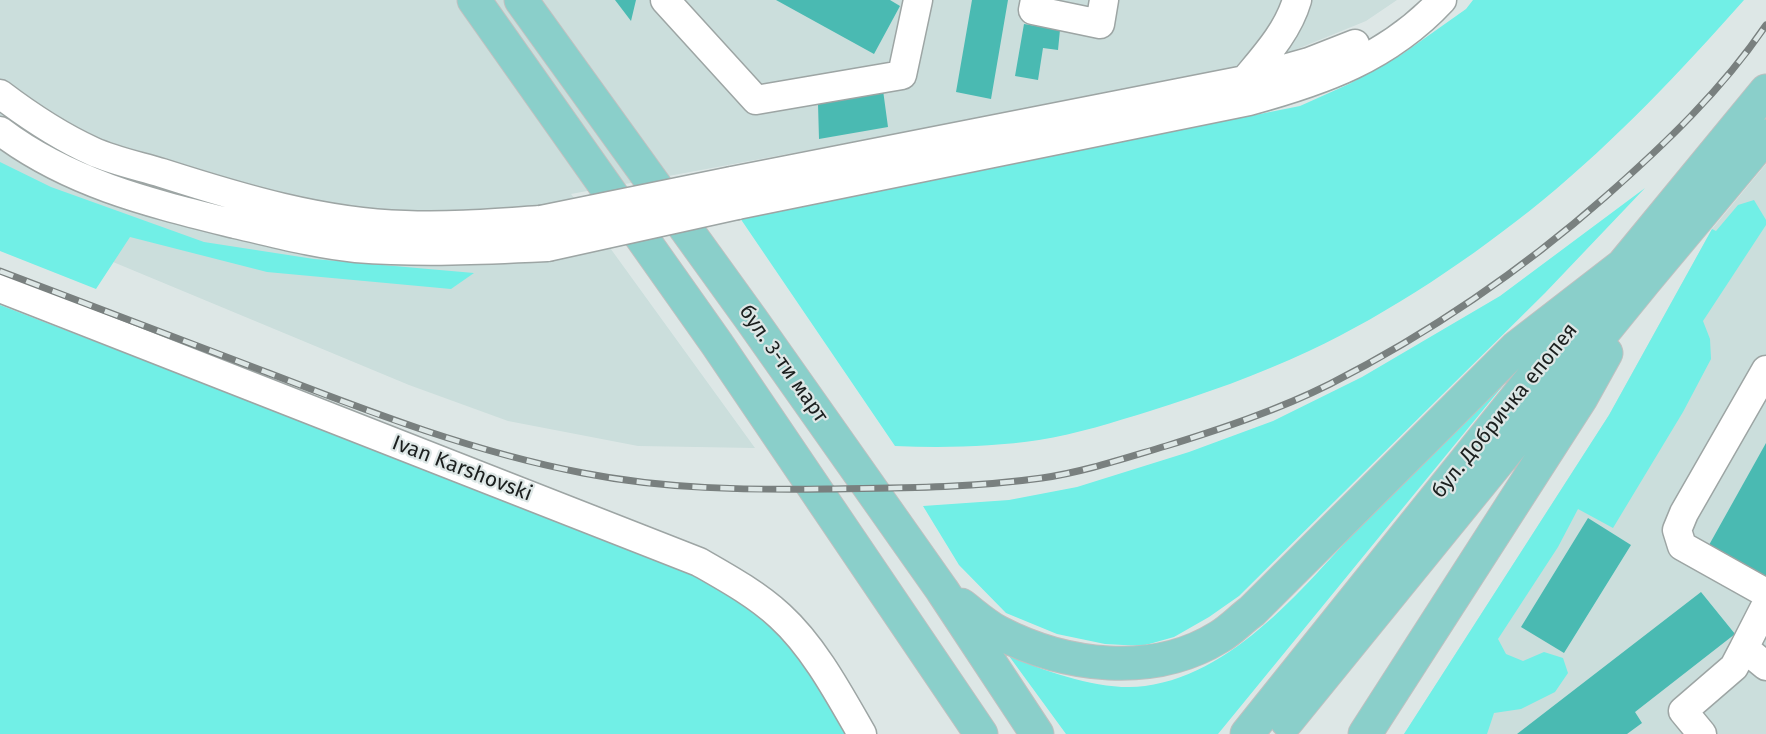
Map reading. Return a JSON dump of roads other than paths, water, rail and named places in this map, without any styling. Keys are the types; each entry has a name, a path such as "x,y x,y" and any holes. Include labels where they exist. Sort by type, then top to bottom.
{"main road":[{"name":"бул. 3-ти март","path":"474,0 717,344 981,734"},
{"name":"бул. 3-ти март","path":"522,0 942,590 1037,734"},
{"name":"бул. Добричка епопея","path":"1276,734 1634,274 1766,91"},
{"name":"бул. Добричка епопея","path":"1247,734 1634,274 1766,136"},
{"path":"942,590 997,632 1051,654 1096,662 1144,662 1182,654 1220,637 1252,611 1517,347 1634,274"},
{"path":"1365,734 1581,398 1634,274"}],"street":[{"path":"665,0 756,100 902,75 918,0"},
{"path":"1035,0 1033,10 1100,24 1104,0"},
{"path":"1245,80 1275,45 1298,0"},
{"path":"0,131 25,150 83,179 141,201 302,240 355,248 407,250 547,247 735,193 1245,80 1344,50 1436,0"},
{"path":"0,94 32,118 94,152 203,187 307,213 368,223 483,224 541,220 735,193 1249,101 1314,82 1346,69 1407,33 1442,0"},
{"name":"Ivan Karshovski","path":"0,288 699,562 743,587 781,617 821,664 862,734"},
{"path":"1766,370 1684,513 1677,530 1682,546 1766,593"},
{"path":"1702,734 1683,711 1734,667 1766,605"},
{"path":"1744,648 1766,666"}],"railway":[{"path":"0,271 422,430 502,454 583,473 674,485 766,489 935,487 1042,478 1120,460 1270,411 1330,384 1439,322 1541,250 1627,177 1691,116 1731,72 1766,25"}]}
